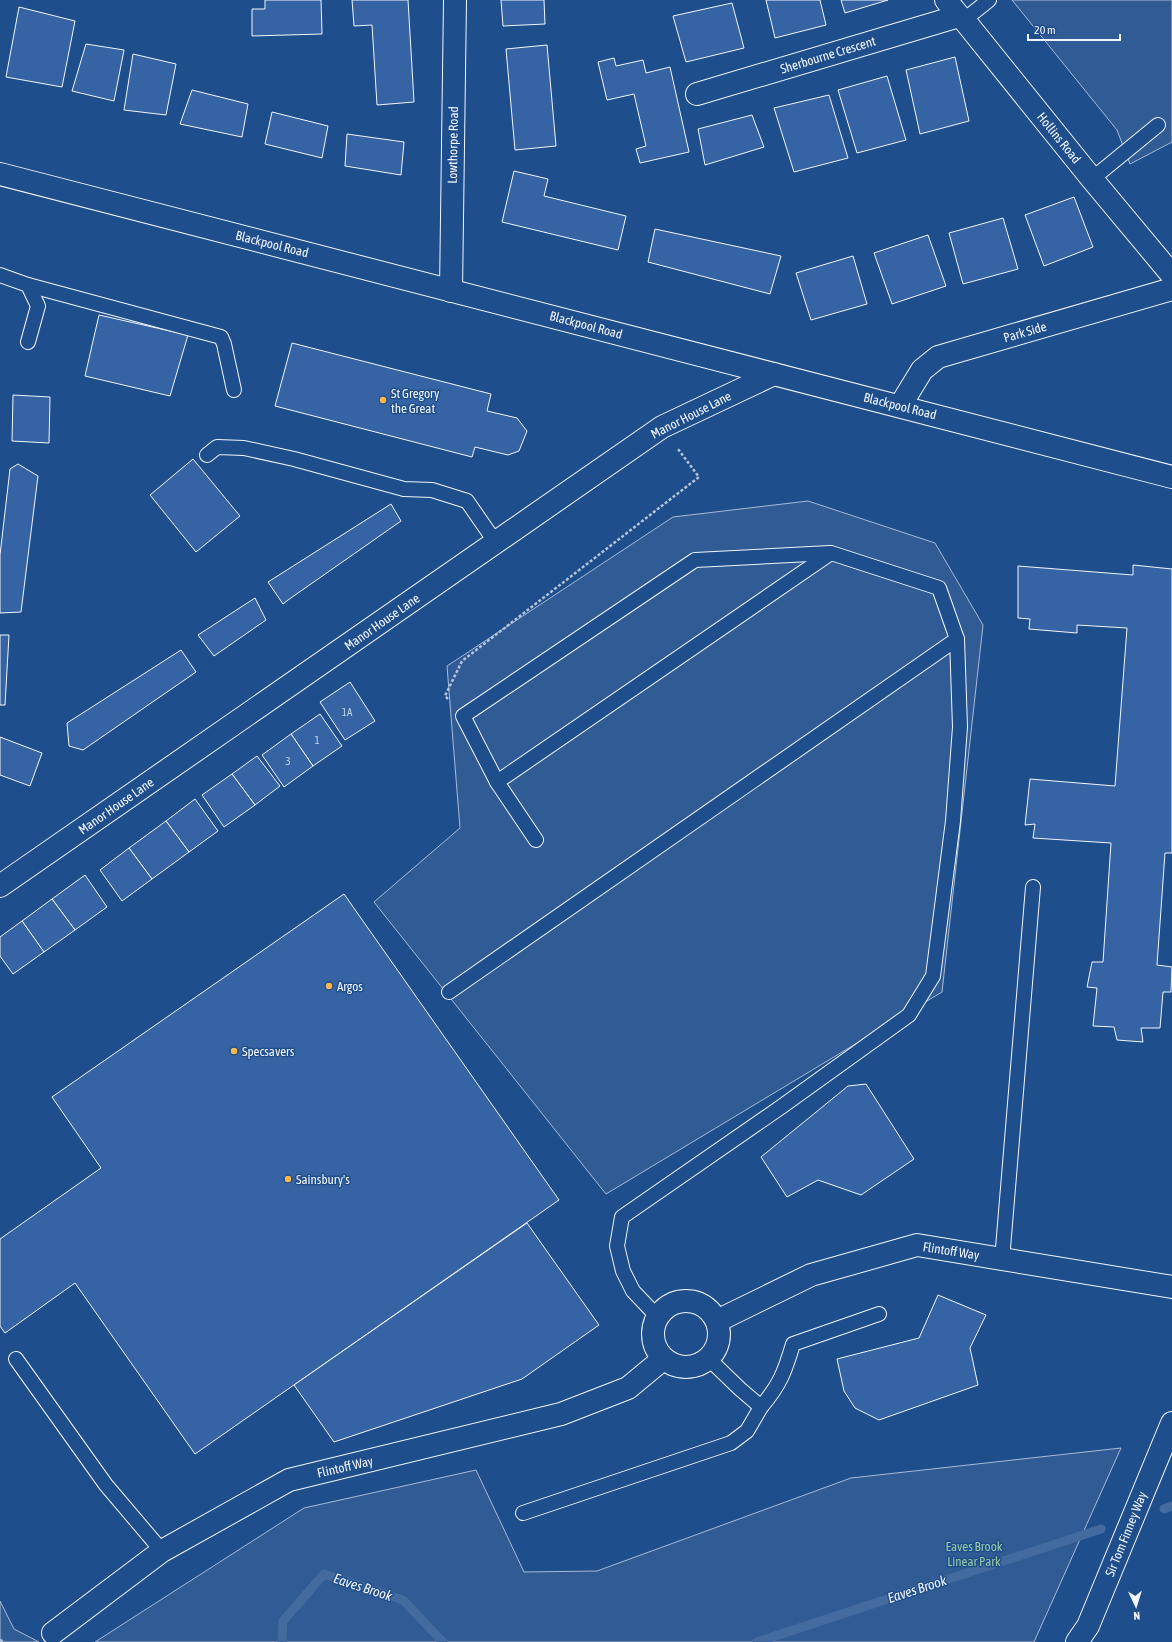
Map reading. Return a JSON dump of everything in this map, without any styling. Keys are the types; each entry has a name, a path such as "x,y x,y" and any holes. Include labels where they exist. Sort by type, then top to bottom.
{"main road":[{"name":"Lowthorpe Road","path":"451,290 455,0"},
{"name":"Sherbourne Crescent","path":"697,94 956,12"},
{"name":"Hollins Road","path":"956,12 1172,275"},
{"name":"Blackpool Road","path":"0,174 1172,477"},
{"name":"Park Side","path":"900,406 922,370 938,357 1172,289"},
{"name":"Manor House Lane","path":"0,886 662,427 774,374"},
{"name":"Flintoff Way","path":"717,1321 811,1275 917,1245 1172,1287"},
{"path":"680,1301 700,1303 710,1310 717,1321 720,1337 717,1349 709,1359 699,1366 682,1368 670,1364 663,1359 654,1344 653,1331 656,1319 669,1306 680,1301"},
{"name":"Flintoff Way","path":"53,1633 162,1551 289,1480 561,1414 628,1388 663,1359"},
{"name":"Sir Tom Finney Way","path":"1077,1642 1088,1626 1172,1423"}],"lane":[{"path":"956,12 989,0"},
{"path":"1092,179 1158,125"},
{"path":"0,275 28,285 221,337 224,344 234,390"},
{"path":"28,285 38,306 28,342"},
{"path":"207,455 217,447 244,448 294,459 404,489 432,490 467,501 496,543"},
{"path":"497,782 831,553"},
{"path":"536,840 497,782 463,716 694,560 831,553 939,588 957,640 960,728 953,821 933,976 909,1015 622,1218 617,1246 623,1271 633,1291 652,1311 656,1319"},
{"path":"449,992 957,640"},
{"path":"1002,1260 1033,887"},
{"path":"523,1513 731,1443 747,1431 761,1407 775,1390 786,1368 793,1344 879,1314"},
{"path":"16,1359 106,1485 162,1551"},
{"path":"709,1359 761,1407"}],"path":[{"path":"463,716 445,696 462,661 699,477 662,427"},
{"path":"0,1640 5,1642"}],"shaded area":[{"path":"1012,0 1172,0 1172,142 1130,164 1117,130"},
{"path":"808,501 935,543 983,625 942,992 606,1194 374,902 460,828 447,666 673,517"},
{"name":"Eaves Brook Linear Park","path":"1121,1448 1034,1642 95,1642 304,1508 476,1470 524,1572 597,1571 851,1478"},
{"path":"0,1601 14,1629 39,1642 0,1642"}],"building":[{"path":"265,0 321,0 322,34 252,36 252,9 265,9"},
{"path":"352,0 408,0 414,102 377,105 372,25 354,26"},
{"path":"501,0 544,0 545,24 503,26"},
{"path":"766,0 820,0 826,25 775,38"},
{"path":"841,0 888,0 845,13"},
{"path":"732,3 744,48 686,62 673,16"},
{"path":"19,7 75,21 62,87 6,77"},
{"path":"86,44 124,50 114,101 72,91"},
{"path":"547,45 556,146 515,150 506,49"},
{"path":"133,54 176,64 166,115 124,110"},
{"path":"955,57 969,121 920,134 906,70"},
{"path":"614,58 616,66 643,60 646,73 670,67 689,152 640,163 636,149 646,146 634,94 607,100 598,62"},
{"path":"887,76 906,140 857,153 838,90"},
{"path":"192,90 248,104 242,137 180,124"},
{"path":"829,95 848,158 794,172 774,108"},
{"path":"272,112 328,126 322,158 265,144"},
{"path":"752,115 764,147 705,165 698,129"},
{"path":"347,134 404,142 401,175 345,166"},
{"path":"514,171 548,179 544,196 626,216 618,250 502,222"},
{"path":"1074,197 1093,247 1044,266 1025,215"},
{"path":"1003,218 1018,269 963,284 949,233"},
{"path":"655,229 781,256 770,294 648,262"},
{"path":"928,235 946,286 892,304 874,253"},
{"path":"853,256 867,304 811,320 796,273"},
{"path":"99,315 188,335 170,396 85,376"},
{"name":"St Gregory the Great","path":"292,343 491,394 487,411 517,418 527,431 519,451 508,455 475,447 472,457 275,406"},
{"path":"13,395 50,397 49,443 12,441"},
{"path":"193,459 240,516 196,552 150,495"},
{"path":"18,464 38,476 21,612 0,613 0,555 10,469"},
{"path":"391,504 401,521 283,604 268,582"},
{"path":"1133,565 1172,569 1172,853 1165,853 1157,965 1172,967 1171,992 1163,992 1160,1028 1141,1028 1143,1042 1117,1040 1114,1027 1093,1026 1097,988 1087,987 1092,962 1103,962 1111,843 1033,838 1035,824 1025,825 1030,779 1115,786 1127,628 1077,625 1077,633 1029,629 1030,619 1018,618 1018,566 1133,575"},
{"path":"255,598 266,620 214,656 198,635"},
{"path":"0,635 9,635 5,705 0,705"},
{"path":"181,650 196,672 83,750 69,746 67,723"},
{"path":"350,682 375,721 345,740 320,702"},
{"path":"320,714 342,746 313,766 291,734"},
{"path":"291,734 313,766 284,787 262,755"},
{"path":"0,737 42,753 30,786 0,775"},
{"path":"257,756 280,786 255,805 232,774"},
{"path":"232,774 255,805 224,827 202,795"},
{"path":"195,799 218,831 189,852 166,821"},
{"path":"166,821 189,852 152,879 129,848"},
{"path":"129,848 152,879 122,901 100,870"},
{"path":"85,875 107,907 75,930 52,899"},
{"path":"344,894 559,1200 195,1454 75,1283 5,1333 0,1326 0,1239 101,1168 52,1097"},
{"path":"52,899 75,930 44,952 22,921"},
{"path":"22,921 44,952 13,974 0,956 0,937"},
{"path":"866,1084 914,1159 861,1195 818,1180 787,1197 761,1157 848,1086"},
{"path":"527,1223 599,1325 522,1379 334,1442 294,1385"},
{"path":"938,1295 986,1315 970,1348 978,1385 879,1420 855,1408 844,1391 837,1359 919,1338"}],"waterway":[{"name":"Eaves Brook","path":"1164,1509 1172,1506"},
{"name":"Eaves Brook","path":"757,1642 1101,1529"},
{"name":"Eaves Brook","path":"282,1642 283,1621 324,1574 403,1600 443,1642"}],"place":[{"name":"St Gregory the Great","path":"383,400"},
{"name":"Argos","path":"329,986"},
{"name":"Specsavers","path":"234,1051"},
{"name":"Sainsbury's","path":"288,1179"}]}
